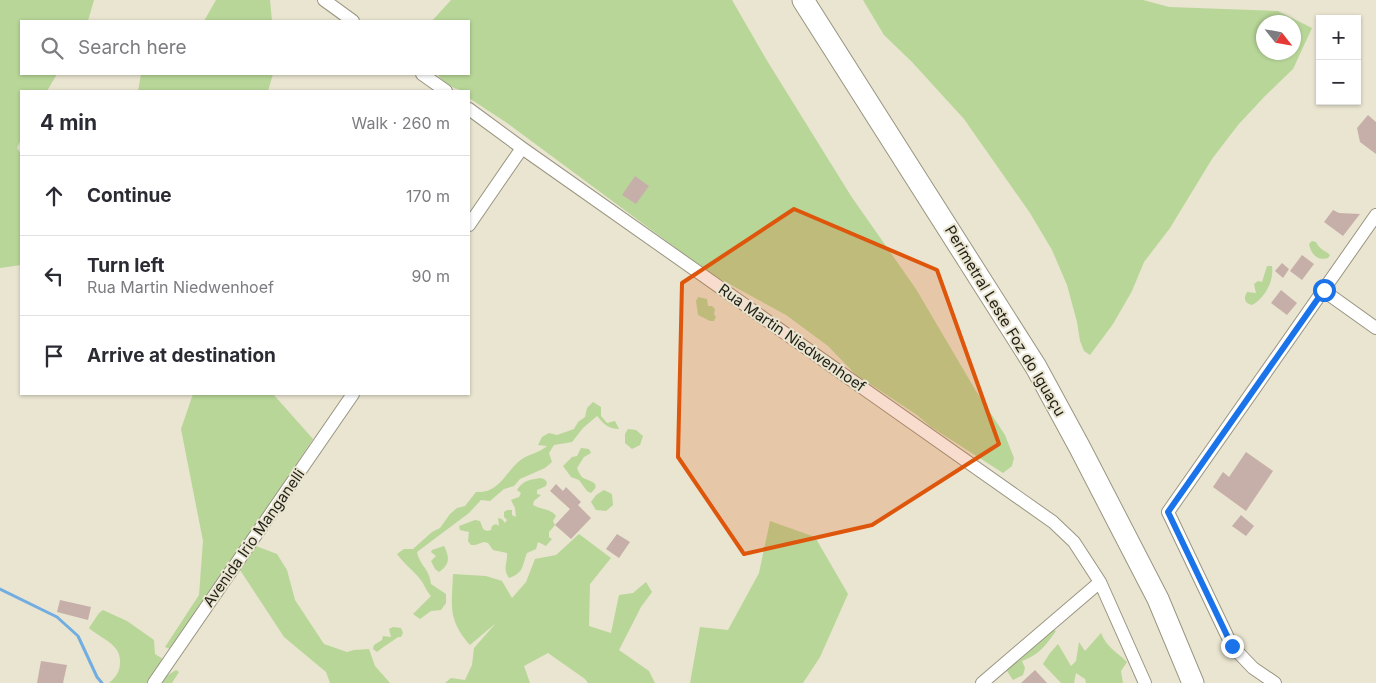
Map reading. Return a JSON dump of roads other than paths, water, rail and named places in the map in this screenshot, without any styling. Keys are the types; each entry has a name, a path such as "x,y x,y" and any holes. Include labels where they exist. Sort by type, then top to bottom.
{"highway":[{"name":"Perimetral Leste Foz do Iguaçu","path":"803,0 1036,367 1158,599 1193,683"}],"street":[{"path":"324,0 351,20"},
{"path":"423,75 445,90"},
{"name":"Rua Martin Niedwenhoef","path":"470,109 522,148 1053,522 1074,542 1100,582 1145,683"},
{"path":"470,224 522,148"},
{"path":"1274,683 1253,668 1232,646 1168,512 1376,215"},
{"path":"1324,290 1376,328"},
{"name":"Avenida Irio Manganelli","path":"154,683 352,395"},
{"path":"982,683 1100,582"}],"waterway":[{"path":"0,589 57,617 78,636 97,677 102,683"}]}
